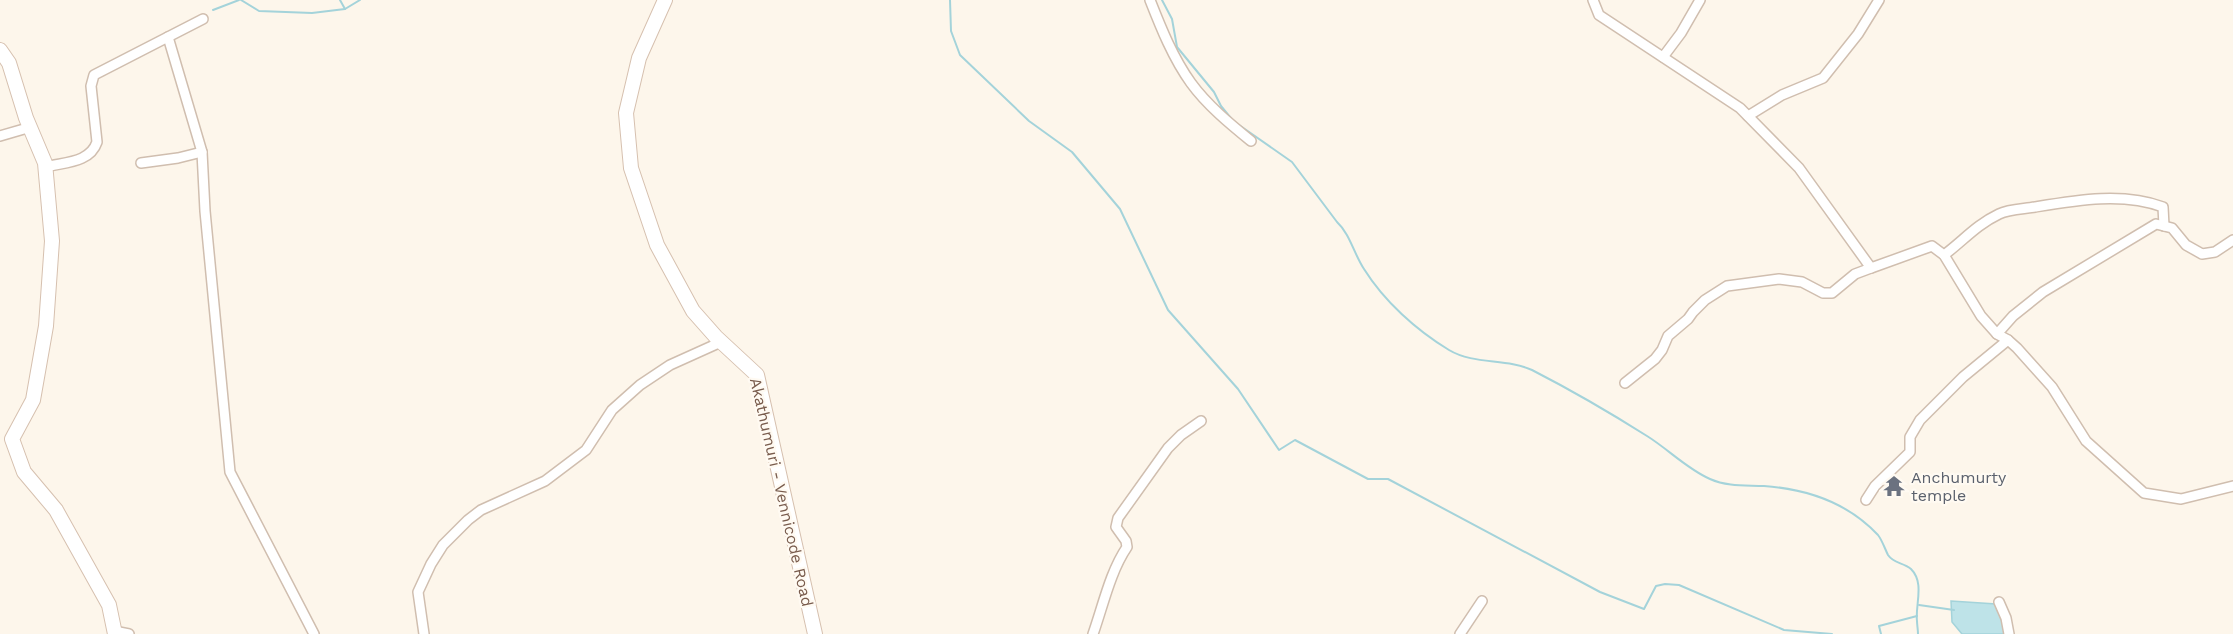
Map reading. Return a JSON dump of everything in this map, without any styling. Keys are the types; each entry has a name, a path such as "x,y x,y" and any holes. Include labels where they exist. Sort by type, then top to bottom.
{"street":[{"name":"Akathumuri - Vennicode Road","path":"665,0 639,58 626,113 631,168 657,245 693,311 721,342 757,375 814,634"},
{"path":"1150,0 1162,30 1191,83 1230,124 1251,141"},
{"path":"1593,0 1599,15 1740,108 1799,168 1871,268"},
{"path":"1663,57 1682,33 1700,0"},
{"path":"1748,116 1782,95 1823,78 1858,34 1879,0"},
{"path":"46,167 87,156 94,150 97,142 91,86 94,75 203,19"},
{"path":"168,37 202,152 205,211 230,472 314,634"},
{"path":"0,50 9,63 29,125 46,167 52,241 46,326 33,400 12,439 24,472 56,510 109,605 115,632 129,634"},
{"path":"0,136 24,129 29,125"},
{"path":"141,163 202,152"},
{"path":"1944,255 1978,225 2002,212 2073,201 2144,200 2163,207 2164,226"},
{"path":"1997,334 2013,316 2043,292 2156,224 2172,228 2186,246 2202,254 2215,252 2233,240"},
{"path":"1625,383 1655,359 1662,351 1668,336 1705,300 1727,286 1779,279 1802,282 1823,293 1832,292 1855,274 1932,246 1944,255 1981,316 1997,334 2008,340 2052,387 2086,441 2145,493 2181,499 2233,486"},
{"path":"1866,501 1875,486 1910,452 1911,437 1920,420 1963,377 2008,340"},
{"path":"424,634 418,592 443,545 468,520 481,510 545,481 586,450 612,410 640,385 670,365 721,342"},
{"path":"1093,634 1113,576 1127,547 1126,541 1116,527 1118,518 1168,448 1181,435 1201,421"},
{"path":"1460,634 1482,600"},
{"path":"1999,602 2006,618 2009,634"}],"water":[{"path":"1951,601 1996,604 2006,634 1962,634 1952,622"}],"waterway":[{"path":"213,10 239,0"},
{"path":"241,0 259,11 312,13 345,9"},
{"path":"340,0 345,9 360,0"},
{"path":"950,0 951,31 960,55 1029,121 1072,152 1120,209 1168,310 1238,389 1279,450 1295,440 1368,479 1388,479 1600,592 1644,609 1656,586 1679,585 1784,630 1832,634"},
{"path":"1162,0 1172,19 1177,47 1214,92 1221,106 1234,122"},
{"path":"1239,125 1292,162 1345,232 1361,263 1381,292 1413,324 1449,350 1469,358 1512,364 1532,370 1633,427 1693,470 1717,482 1796,490 1826,500 1854,514 1878,535 1890,558 1911,569 1915,575 1919,587 1918,634"},
{"path":"1919,605 1954,610"},
{"path":"1881,634 1879,626 1917,616"}],"place":[{"name":"Anchumurty temple","path":"1894,486"}]}
